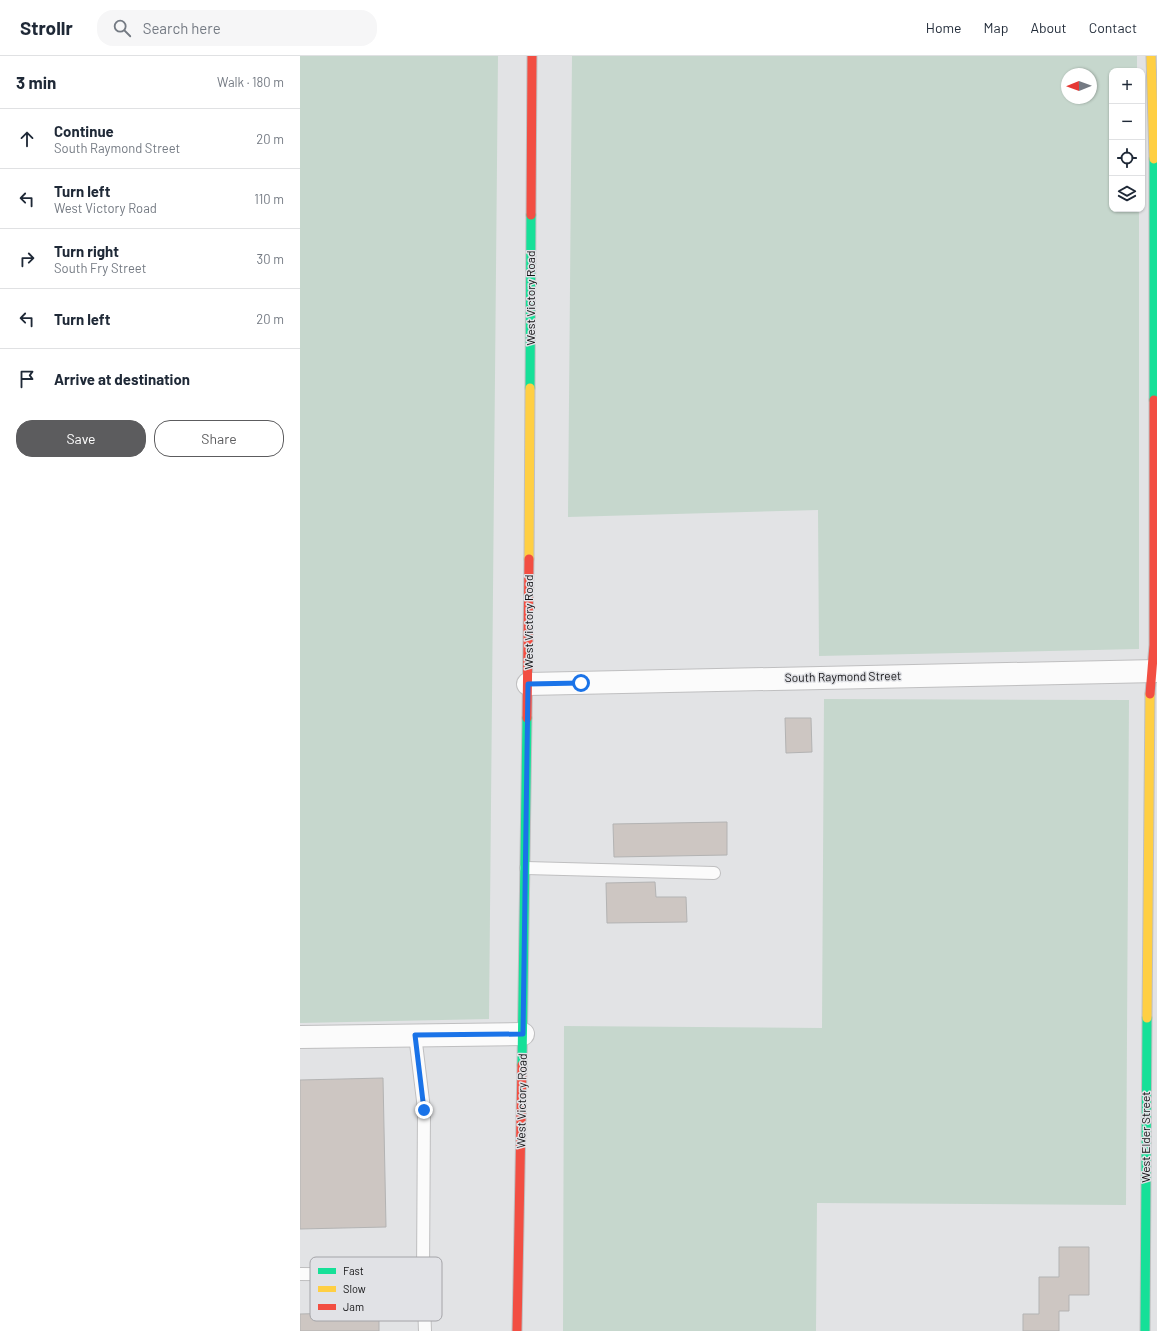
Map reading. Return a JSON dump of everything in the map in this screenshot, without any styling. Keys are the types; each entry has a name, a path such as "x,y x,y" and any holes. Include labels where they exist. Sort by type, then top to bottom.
{"main road":[{"name":"West Victory Road","path":"518,1331 526,868 532,56"},
{"name":"West Elder Street","path":"1145,1331 1150,708 1155,671 1154,133 1151,56"}],"street":[{"name":"South Raymond Street","path":"528,684 1155,671"},
{"path":"300,1037 523,1034"}],"lane":[{"path":"526,868 714,873"},
{"path":"415,1035 424,1110 423,1257"},
{"path":"300,1274 310,1274"},
{"path":"425,1321 425,1331"}],"green space":[{"path":"300,56 498,56 489,1019 300,1023"},
{"path":"572,56 1137,56 1137,68 1109,68 1109,212 1139,212 1139,649 819,656 818,510 568,517"},
{"path":"824,699 1129,700 1126,1205 817,1203 816,1331 563,1331 564,1026 822,1028"}],"building":[{"path":"785,718 811,718 812,752 786,753"},
{"path":"727,822 727,855 614,857 613,824"},
{"path":"655,882 656,897 686,897 687,922 607,923 606,883"},
{"path":"383,1078 386,1227 300,1229 300,1080"},
{"path":"1059,1247 1089,1247 1089,1295 1069,1295 1069,1311 1059,1311 1059,1331 1023,1331 1023,1314 1039,1314 1039,1277 1059,1277"},
{"path":"300,1314 310,1314 310,1321 379,1321 379,1331 300,1331"}],"traffic: fast":[{"path":"1154,159 1154,400"},
{"path":"530,388 531,215"},
{"path":"522,1065 527,718"},
{"path":"1145,1331 1147,1018"}],"traffic: slow":[{"path":"1151,56 1154,159"},
{"path":"529,559 530,388"},
{"path":"1147,1018 1150,694"}],"traffic: jam":[{"path":"531,215 532,56"},
{"path":"1150,694 1154,645 1154,400"},
{"path":"527,718 529,559"},
{"path":"517,1331 522,1065"}],"route":[{"path":"424,1110 415,1035 523,1034 528,684 581,683"}]}
